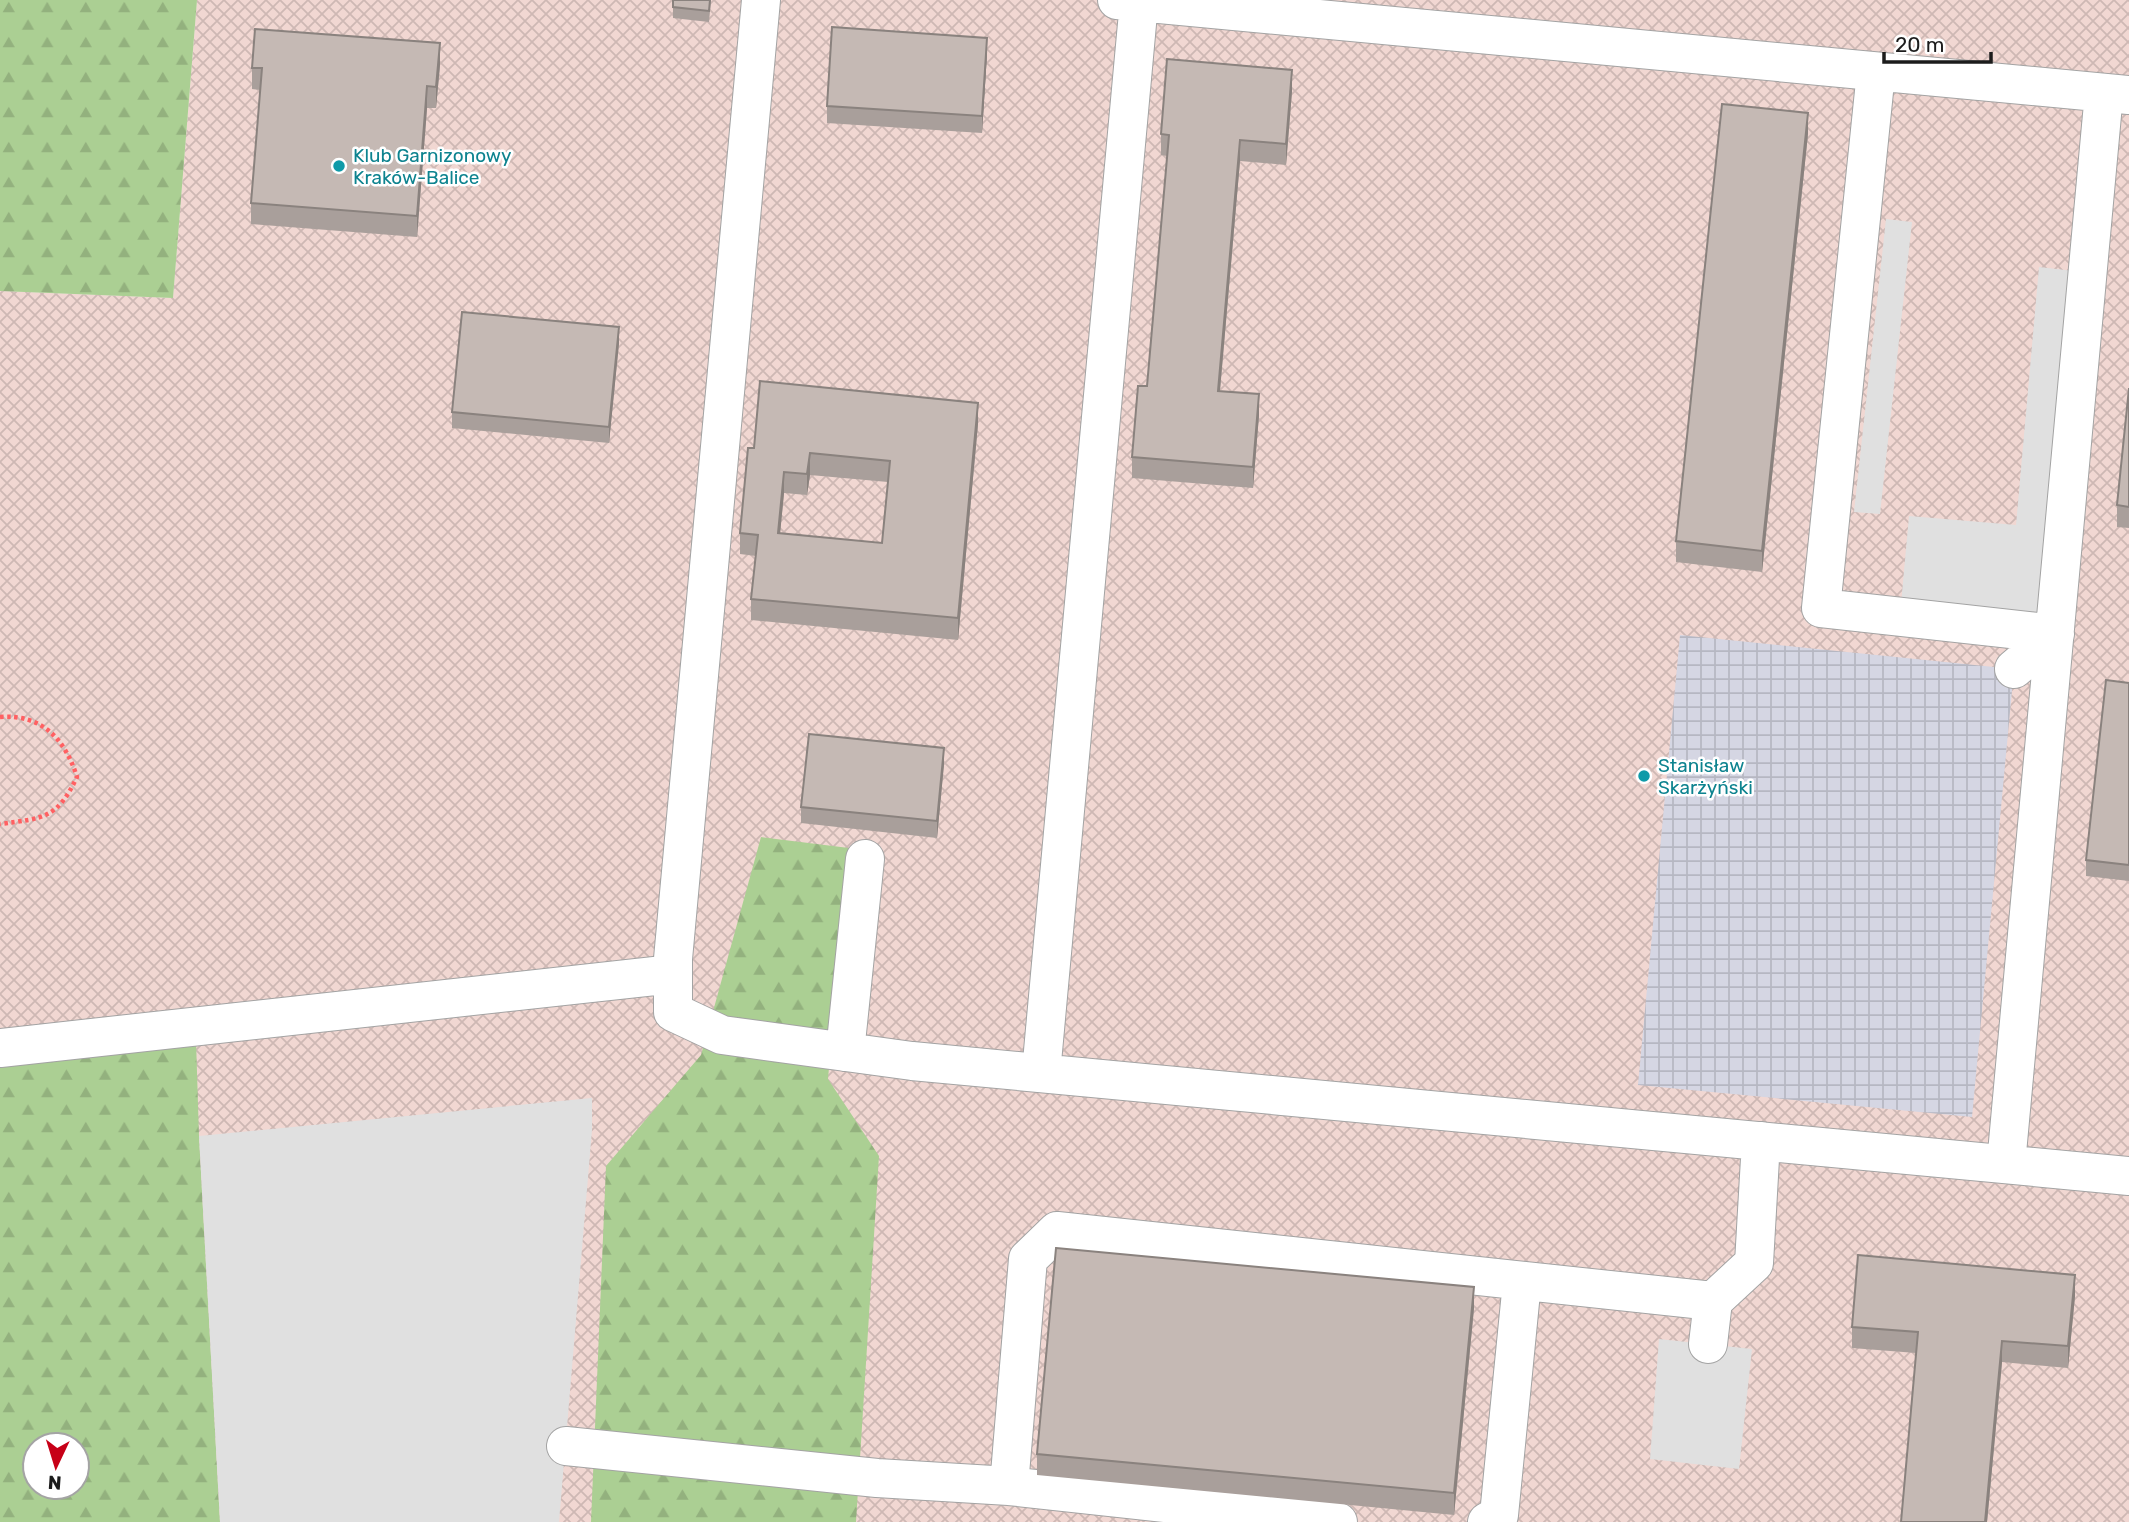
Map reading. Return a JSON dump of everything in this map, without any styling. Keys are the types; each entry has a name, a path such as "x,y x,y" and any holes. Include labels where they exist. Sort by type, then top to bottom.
{"street":[{"path":"761,0 673,974 673,1012 722,1035 845,1052 2129,1176"},
{"path":"1041,1073 1128,1 2117,94 2055,634 2006,1164"},
{"path":"1876,72 1821,608 2055,634"},
{"path":"2014,670 2055,634"},
{"path":"845,1052 865,859"},
{"path":"0,1048 673,974"},
{"path":"1709,1344 1713,1301 1754,1263 1761,1141"},
{"path":"1009,1486 1028,1259 1057,1231 1713,1301"},
{"path":"1486,1522 1499,1515 1522,1282"},
{"path":"566,1446 877,1478 1009,1486 1338,1522"}],"path":[{"path":"0,718 20,716 58,737 71,758 77,777 66,801 49,815 0,824"}],"shaded area":[{"path":"197,0 2129,0 2129,1522 0,1522 0,291 173,298"},
{"path":"1886,219 1912,222 1880,514 1854,512"},
{"path":"2039,267 2074,271 2043,617 1901,604 1909,516 2016,525"},
{"path":"1680,635 2014,669 1972,1117 1638,1085"},
{"path":"592,1098 592,1130 559,1522 220,1522 199,1136"},
{"path":"1659,1339 1752,1349 1739,1469 1650,1459"}],"green space":[{"path":"0,0 197,0 173,298 0,291"},
{"path":"761,837 849,848 828,1079 879,1156 856,1522 591,1522 606,1166 701,1055"},
{"path":"196,1040 220,1522 0,1522 0,1061"}],"building":[{"path":"673,0 710,0 709,11 673,7"},
{"path":"832,27 987,38 982,116 827,106"},
{"name":"Klub Garnizonowy Kraków-Balice","path":"255,29 440,43 436,87 427,86 417,216 251,203 262,68 252,68"},
{"path":"1167,59 1292,70 1286,144 1240,140 1218,391 1259,394 1253,467 1132,457 1138,386 1147,386 1169,135 1161,134"},
{"path":"1722,104 1808,113 1762,551 1676,541"},
{"path":"462,312 619,327 609,427 452,412"},
{"path":"760,381 978,403 958,618 751,599 758,535 740,533 748,448 754,448","holes":["810,453 890,461 882,543 778,533 784,472 807,474"]},
{"path":"2129,388 2129,507 2117,505"},
{"path":"2106,680 2129,683 2129,865 2086,860"},
{"path":"809,734 944,748 937,821 801,807"},
{"path":"1056,1248 1474,1287 1454,1493 1037,1454"},
{"path":"1858,1255 2075,1275 2068,1346 2002,1341 1985,1522 1901,1522 1918,1332 1852,1327"}],"place":[{"name":"Klub Garnizonowy Kraków-Balice","path":"339,166"},
{"name":"Stanisław Skarżyński","path":"1644,776"}]}
